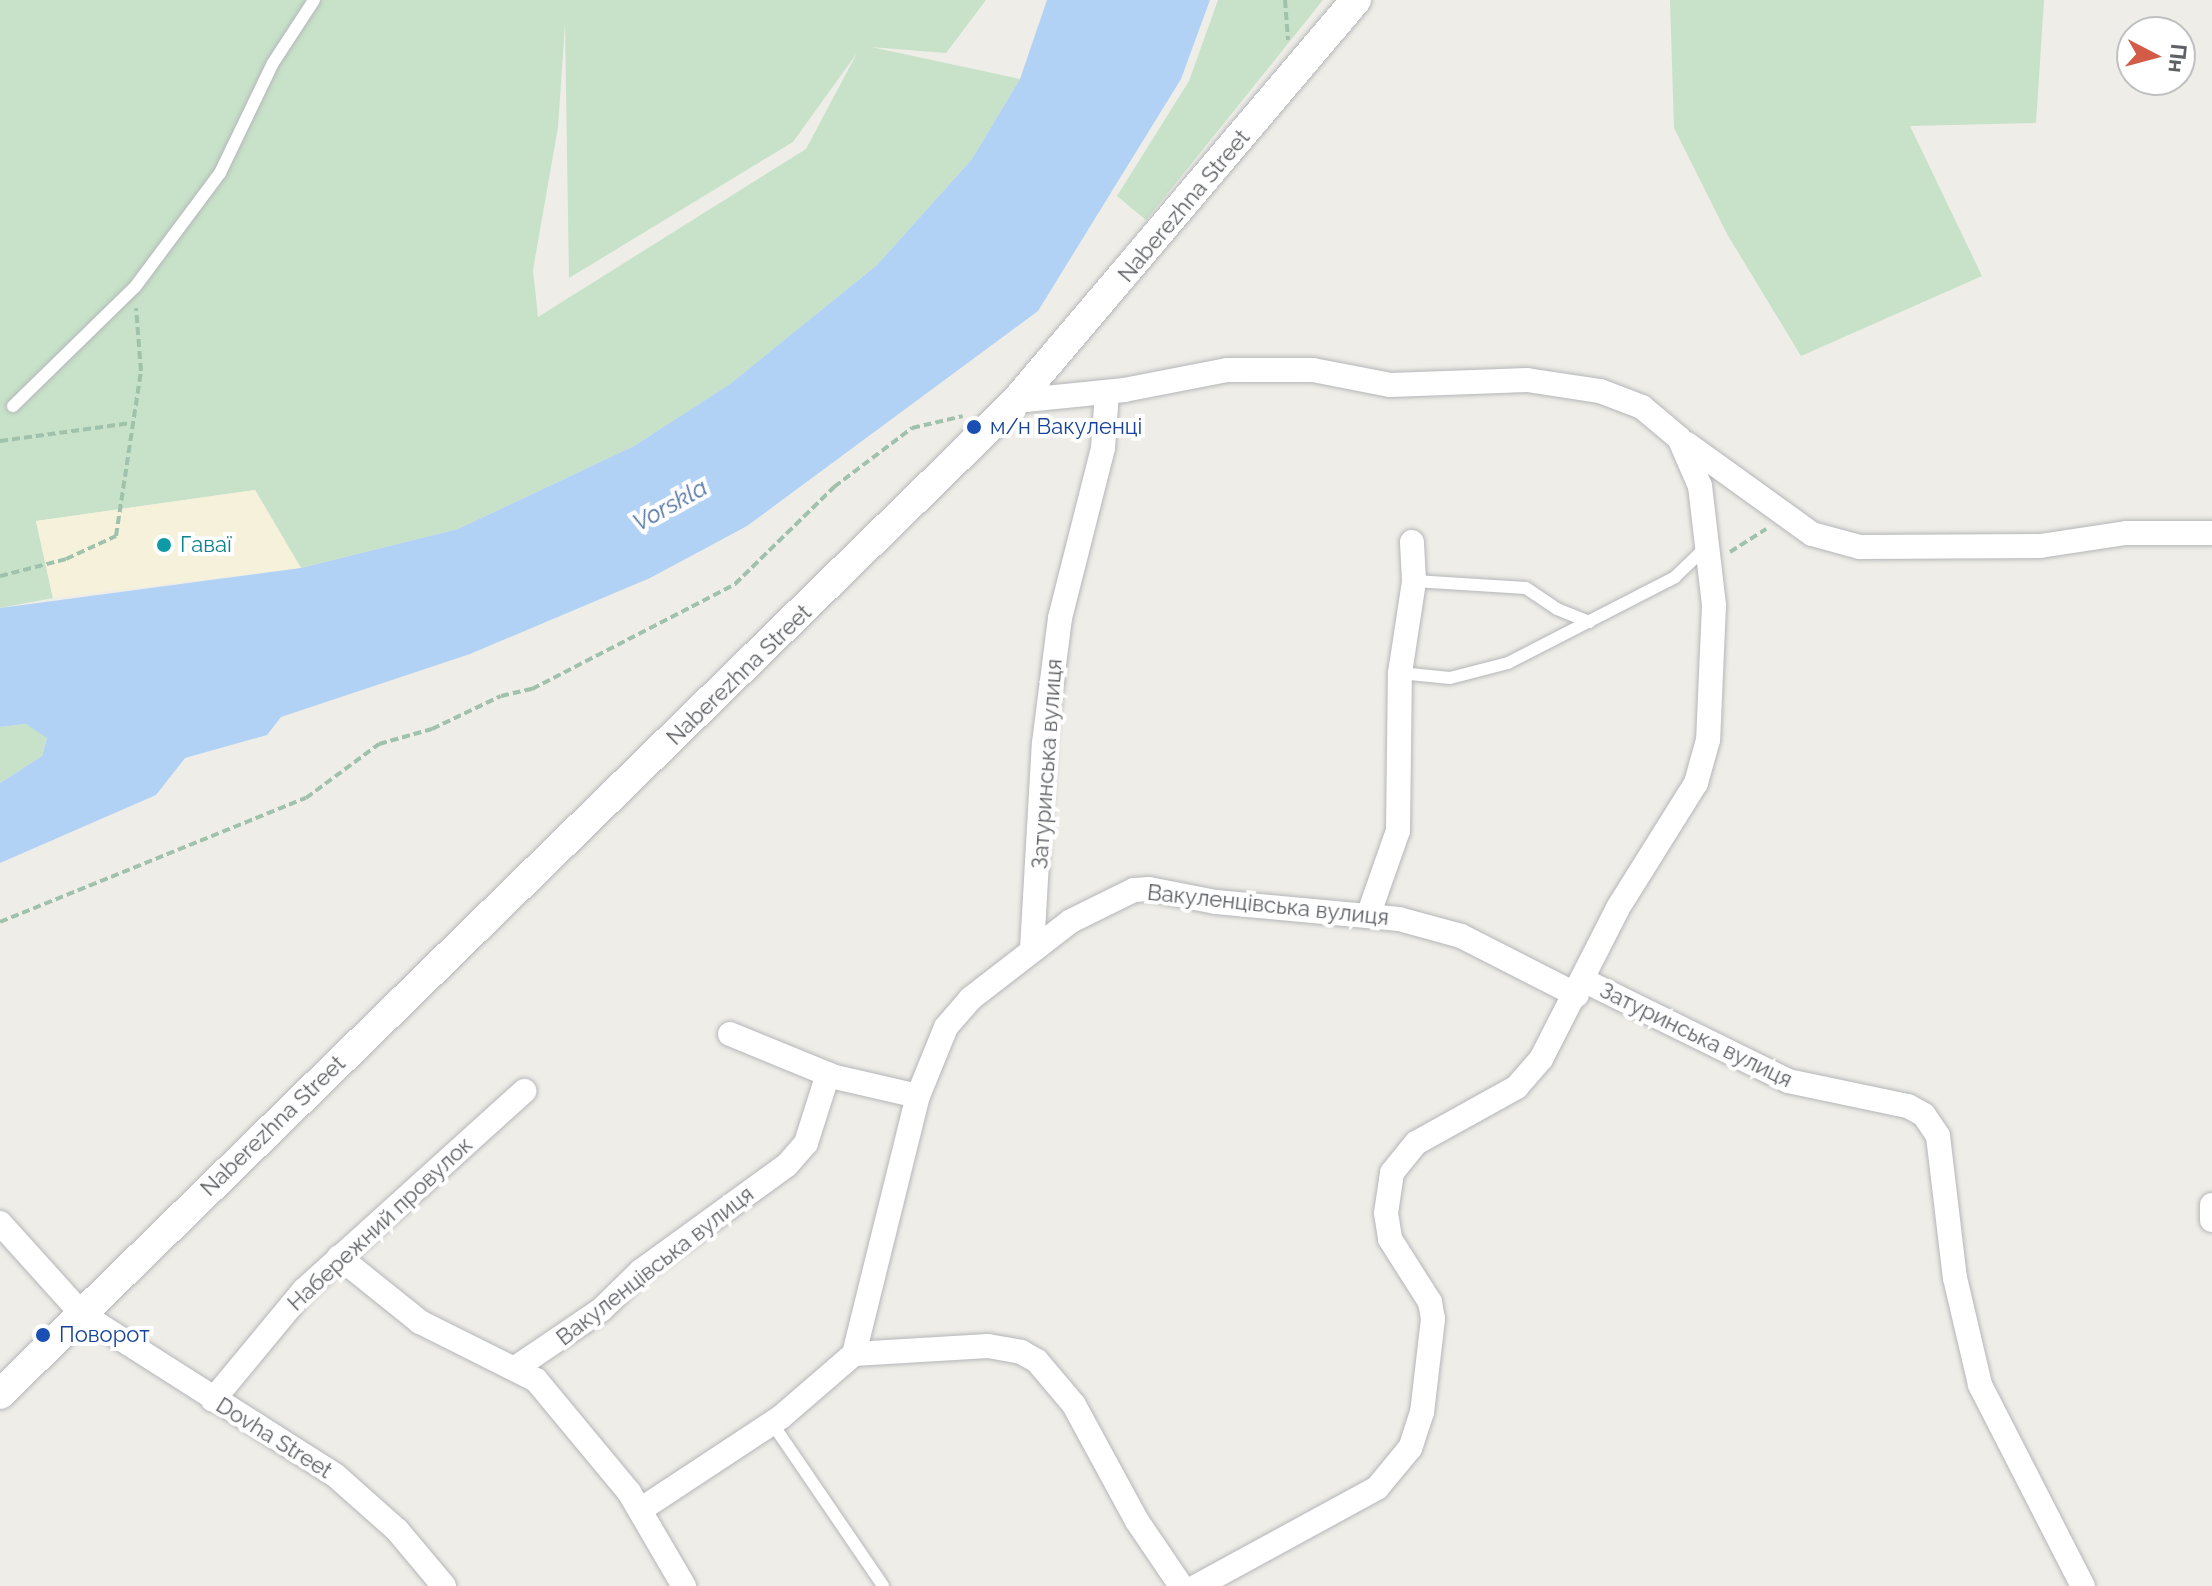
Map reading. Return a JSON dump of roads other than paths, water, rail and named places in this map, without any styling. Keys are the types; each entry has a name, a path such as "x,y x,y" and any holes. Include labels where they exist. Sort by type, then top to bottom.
{"street":[{"name":"Naberezhna Street","path":"0,1394 1008,409 1300,71 1356,0"},
{"name":"Затуринська вулиця","path":"1008,409 1227,370 1313,370 1390,385 1527,380 1600,391 1642,407 1776,513 1836,543 1953,549 2082,543 2126,533 2212,533"},
{"name":"Затуринська вулиця","path":"1032,949 1044,743 1058,634 1103,448 1107,392"},
{"name":"Затуринська вулиця","path":"1197,1586 1377,1488 1404,1458 1422,1412 1433,1319 1430,1302 1390,1239 1386,1213 1392,1173 1416,1143 1517,1087 1541,1059 1581,988 1618,908 1696,783 1710,713 1711,584 1700,486 1679,438"},
{"path":"1368,916 1398,831 1400,673 1414,581 1412,542"},
{"name":"Вакуленцівська вулиця","path":"854,1354 918,1096 946,1027 970,999 1071,921 1134,890 1368,916 1461,936 1581,988"},
{"name":"Затуринська вулиця","path":"1581,988 1788,1081 1908,1106 1924,1115 1938,1136 1955,1278 1980,1385 2083,1586"},
{"path":"730,1034 828,1074 918,1096"},
{"name":"Вакуленцівська вулиця","path":"517,1367 601,1310 641,1271 787,1165 806,1143 828,1074"},
{"name":"Набережний провулок","path":"213,1400 304,1290 524,1091"},
{"path":"2212,1205 2212,1220"},
{"name":"Dovha Street","path":"0,1223 82,1314 335,1475 397,1530 444,1586"},
{"path":"339,1257 420,1322 517,1367 560,1405 640,1510 684,1586"},
{"path":"640,1510 772,1423 854,1354 988,1346 1013,1349 1037,1361 1074,1405 1137,1521 1181,1586"}],"lane":[{"path":"13,406 135,287 220,173 273,63 314,0"},
{"path":"1400,673 1450,678 1477,673 1589,622 1675,577 1706,548"},
{"path":"1414,581 1526,588 1557,609 1589,622"},
{"path":"772,1423 883,1586"}],"water":[{"name":"Vorskla","path":"1047,0 1210,0 1181,79 1038,311 747,526 650,578 470,654 281,717 267,735 185,758 156,795 0,863 0,783 42,756 47,738 26,724 0,727 0,608 301,568 458,529 634,446 730,384 877,265 972,159 1020,79"}],"place":[{"name":"м/н Вакуленці","path":"974,427"},
{"name":"Гаваї","path":"164,545"},
{"name":"Поворот","path":"43,1335"}]}
